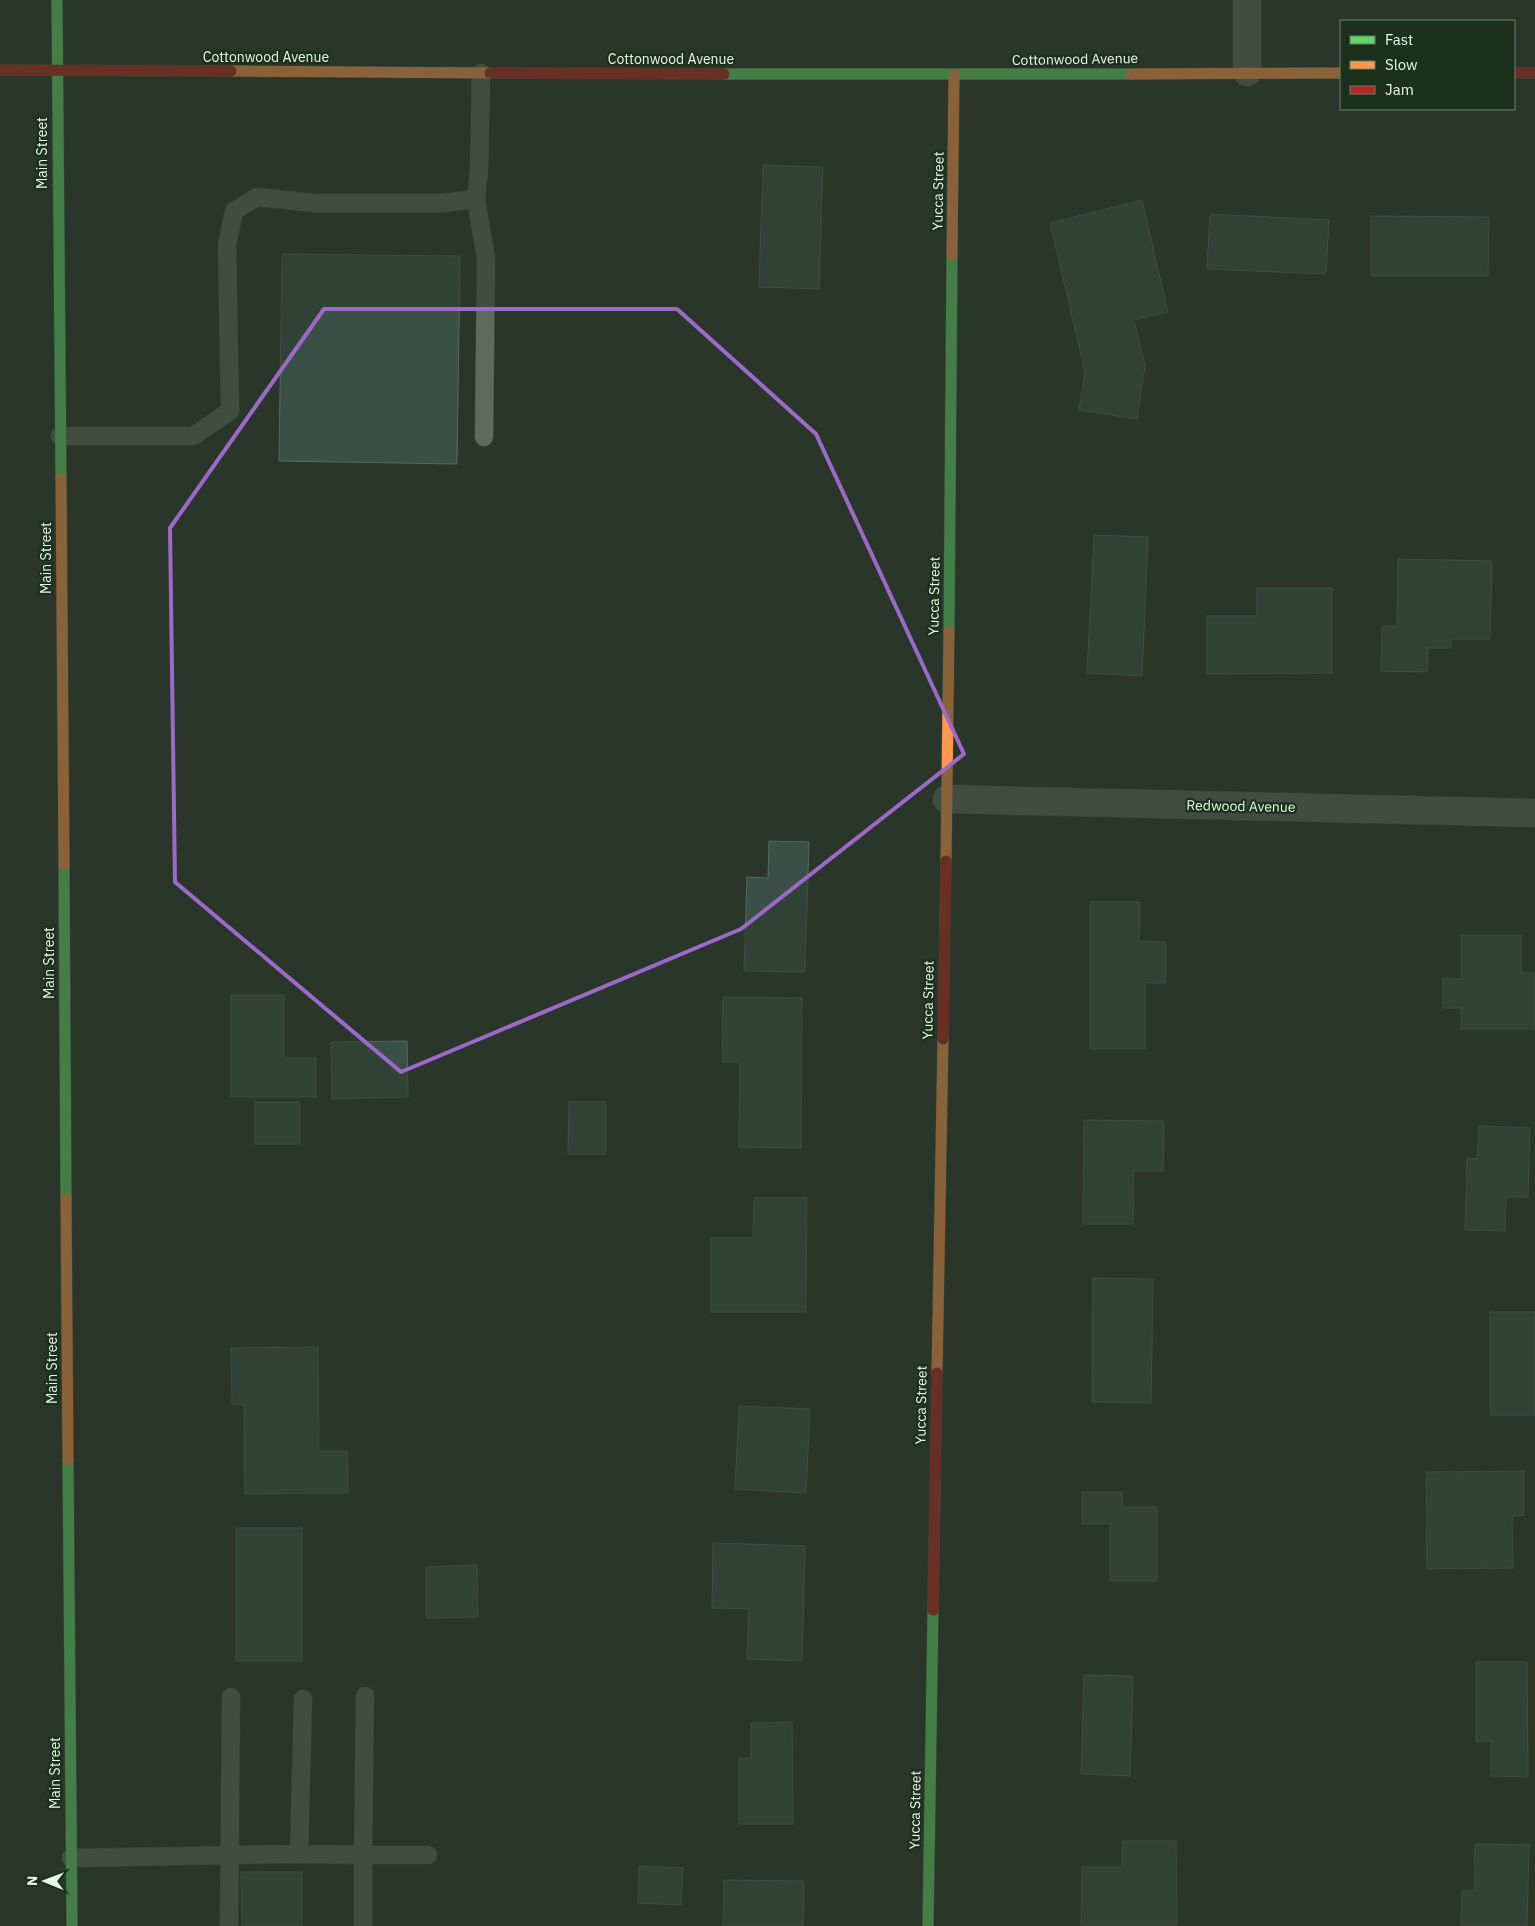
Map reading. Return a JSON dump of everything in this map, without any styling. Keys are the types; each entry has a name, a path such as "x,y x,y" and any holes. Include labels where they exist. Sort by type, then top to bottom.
{"street":[{"name":"Main Street","path":"57,0 72,1926"},
{"path":"1247,0 1247,72"},
{"name":"Cottonwood Avenue","path":"0,70 954,75 1340,73"},
{"path":"1515,73 1535,73"},
{"name":"Yucca Street","path":"928,1926 946,799 954,75"},
{"name":"Redwood Avenue","path":"946,799 1535,813"}],"lane":[{"path":"481,73 479,170 476,199 486,258 484,437"},
{"path":"60,436 193,436 230,411 227,245 234,211 256,197 314,203 443,203 476,199"},
{"path":"363,1926 365,1696"},
{"path":"229,1926 231,1697"},
{"path":"300,1854 303,1699"},
{"path":"71,1858 300,1854 363,1856 428,1855"}],"highlighted area":[{"path":"324,309 677,309 816,434 964,754 741,929 401,1072 175,882 170,528"}],"building":[{"path":"763,165 823,167 819,289 759,287"},
{"path":"1142,200 1168,312 1134,320 1145,366 1137,419 1079,410 1085,372 1050,223"},
{"path":"1210,214 1329,220 1326,274 1207,269"},
{"path":"1371,216 1489,217 1488,276 1371,276"},
{"path":"282,254 460,256 457,464 279,461"},
{"path":"1094,535 1148,537 1142,676 1087,673"},
{"path":"1398,559 1492,561 1490,639 1451,639 1451,648 1428,648 1427,672 1381,671 1382,626 1397,626"},
{"path":"1257,588 1332,588 1332,673 1207,674 1207,616 1257,616"},
{"path":"769,841 809,842 805,972 744,971 747,877 768,878"},
{"path":"1090,902 1140,902 1139,941 1166,942 1166,983 1145,983 1145,1049 1090,1049"},
{"path":"1461,935 1521,935 1521,973 1535,973 1535,1029 1461,1029 1461,1008 1443,1008 1443,978 1461,979"},
{"path":"231,995 284,995 284,1058 316,1058 316,1097 231,1097"},
{"path":"723,997 802,998 801,1148 739,1147 740,1062 722,1062"},
{"path":"407,1041 408,1097 332,1099 331,1042"},
{"path":"255,1102 300,1102 300,1144 255,1144"},
{"path":"569,1102 606,1102 606,1154 568,1154"},
{"path":"1084,1120 1164,1121 1163,1171 1134,1171 1133,1224 1083,1224"},
{"path":"1479,1126 1530,1128 1528,1197 1506,1197 1505,1231 1465,1230 1467,1158 1477,1159"},
{"path":"754,1198 807,1198 806,1312 711,1312 711,1238 753,1238"},
{"path":"1093,1278 1153,1279 1151,1403 1092,1402"},
{"path":"1490,1312 1535,1312 1535,1415 1490,1415"},
{"path":"318,1347 319,1451 347,1451 348,1493 245,1494 244,1405 232,1404 231,1348"},
{"path":"739,1406 810,1409 806,1493 735,1489"},
{"path":"1524,1471 1524,1515 1512,1516 1513,1568 1427,1569 1426,1472"},
{"path":"1082,1492 1122,1492 1123,1507 1157,1507 1157,1581 1110,1581 1110,1524 1082,1524"},
{"path":"236,1528 302,1528 302,1661 236,1661"},
{"path":"713,1543 805,1546 802,1661 747,1659 749,1609 712,1608"},
{"path":"477,1565 478,1617 426,1618 426,1567"},
{"path":"1476,1662 1527,1662 1528,1777 1491,1776 1491,1741 1476,1742"},
{"path":"1084,1675 1133,1676 1130,1776 1081,1774"},
{"path":"792,1722 793,1824 739,1824 739,1758 751,1758 751,1723"},
{"path":"1122,1841 1176,1841 1177,1925 1081,1925 1082,1867 1122,1867"},
{"path":"1475,1844 1529,1845 1527,1926 1461,1926 1462,1890 1474,1891"},
{"path":"639,1866 683,1868 681,1905 638,1903"},
{"path":"241,1872 302,1872 302,1926 242,1926"},
{"path":"724,1880 804,1881 803,1926 723,1926"}],"traffic: fast":[{"path":"57,0 61,478"},
{"path":"724,74 1131,74"},
{"path":"949,631 952,255"},
{"path":"64,864 66,1198"},
{"path":"68,1460 72,1926"},
{"path":"928,1926 933,1610"}],"traffic: slow":[{"path":"231,71 490,73"},
{"path":"1131,74 1340,73"},
{"path":"952,255 954,75"},
{"path":"61,478 64,864"},
{"path":"946,861 949,631"},
{"path":"937,1373 943,1039"},
{"path":"66,1198 68,1460"}],"traffic: jam":[{"path":"0,70 231,71"},
{"path":"490,73 724,74"},
{"path":"1515,73 1535,73"},
{"path":"943,1039 946,861"},
{"path":"933,1610 937,1373"}]}
